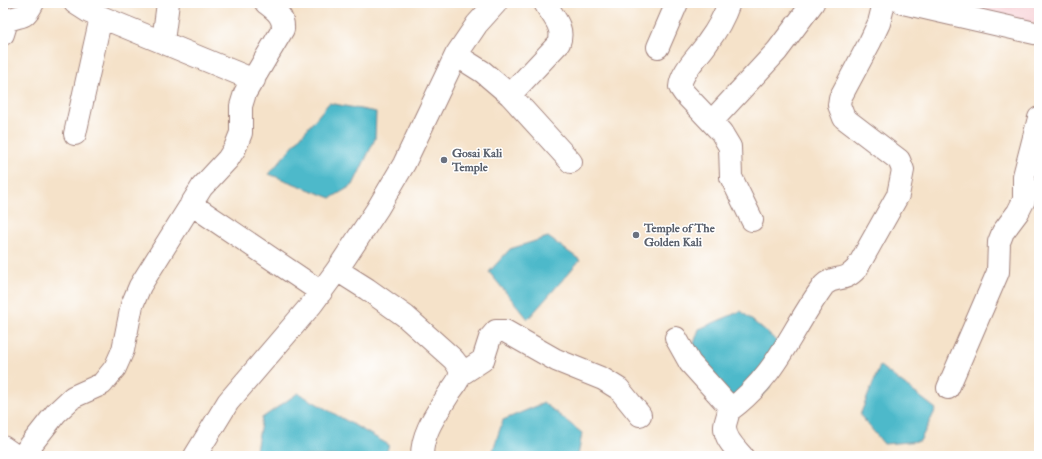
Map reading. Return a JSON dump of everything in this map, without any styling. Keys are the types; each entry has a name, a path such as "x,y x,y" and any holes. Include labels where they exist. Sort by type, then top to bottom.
{"street":[{"path":"3,34 7,21 22,17 28,12 33,3"},
{"path":"75,3 84,10 163,41 254,80"},
{"path":"163,41 168,3"},
{"path":"22,456 56,413 73,397 102,384 115,368 123,350 132,305 140,286 202,187 228,160 235,148 241,133 241,106 245,93 254,80 283,28 284,21 277,12 266,3"},
{"path":"195,456 228,402 321,292 337,270 378,208 404,164 456,55 477,24 496,3"},
{"path":"510,95 559,42 562,36 561,29 545,3"},
{"path":"658,47 677,3"},
{"path":"729,3 724,17 709,41 680,81 680,87 712,121 730,147 730,177 752,220"},
{"path":"712,121 777,51 813,3"},
{"path":"742,456 730,443 726,434 725,426 730,410 754,389 774,366 824,285 829,281 844,279 851,275 857,268 898,196 903,170 899,160 844,118 839,106 840,98 879,23 884,3"},
{"path":"903,3 1039,34"},
{"path":"75,134 101,17"},
{"path":"456,55 483,72 510,95 571,162"},
{"path":"948,388 998,272 999,242 1003,232 1018,212 1024,200 1024,176 1039,118"},
{"path":"191,204 321,292"},
{"path":"337,270 405,316 454,359 459,367 460,375"},
{"path":"422,456 422,444 427,430 460,375 483,360 490,338 496,331 505,331 556,360 602,379 619,389 640,414"},
{"path":"676,338 690,363 727,404 730,410"},
{"path":"3,447 16,456"}],"shaded area":[{"path":"949,3 1039,3 1039,25"}],"water":[{"path":"329,103 376,112 375,139 353,185 331,198 269,174"},
{"path":"548,237 580,260 528,319 489,272 510,249"},
{"path":"741,311 778,342 770,388 742,413 687,363 699,329"},
{"path":"880,366 936,409 920,441 884,444 860,415"},
{"path":"298,393 389,445 385,456 255,456 262,418"},
{"path":"544,403 582,433 578,456 491,456 503,420"}],"place":[{"name":"Gosai Kali Temple","path":"444,160"},
{"name":"Temple of The Golden Kali","path":"636,235"}]}
